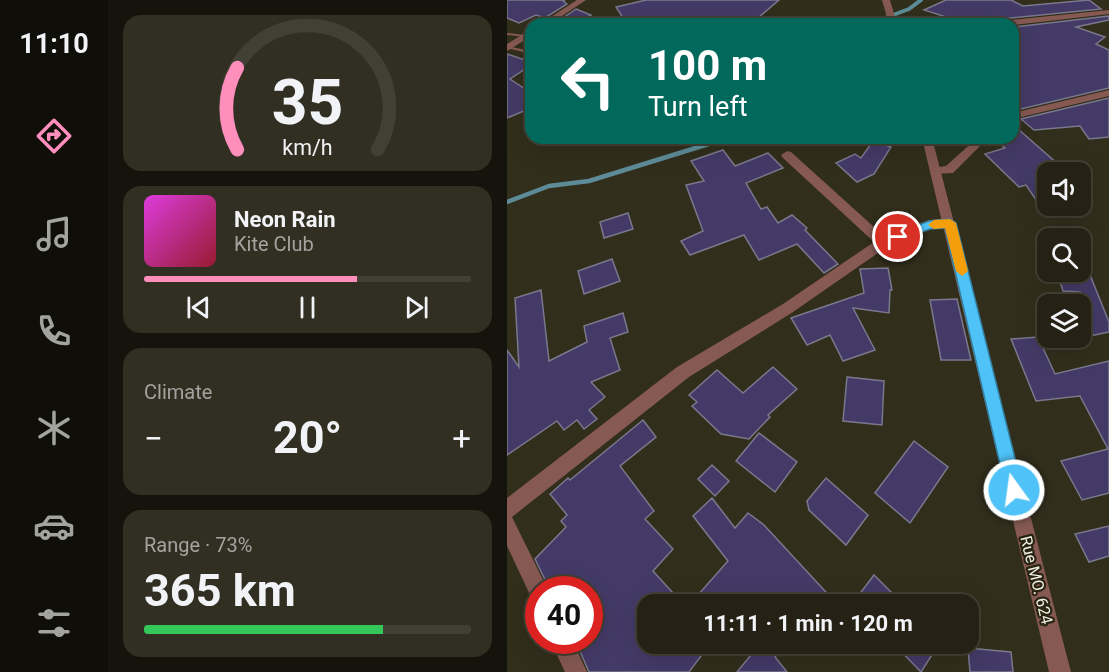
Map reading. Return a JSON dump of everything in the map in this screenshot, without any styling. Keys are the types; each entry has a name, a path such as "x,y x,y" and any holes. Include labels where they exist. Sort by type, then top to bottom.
{"street":[{"path":"554,18 582,0"},
{"path":"886,0 891,17"},
{"path":"1019,22 1109,12"},
{"path":"508,47 525,36"},
{"path":"1019,115 1109,93"},
{"name":"Rue MO. 624","path":"929,144 1060,672"},
{"path":"936,171 949,170 977,144"},
{"path":"786,155 883,243"},
{"path":"507,510 683,372 788,308 883,243 929,225 950,223"},
{"path":"507,525 531,576"},
{"path":"568,654 576,672"}],"lane":[{"path":"507,34 525,34"},
{"path":"508,47 525,51"}],"building":[{"path":"507,0 565,0 563,1 567,4 545,18 536,15 525,18 519,23 507,18"},
{"path":"646,0 779,0 758,18 623,18 616,7"},
{"path":"946,0 1011,0 1023,6 1089,0 1101,9 1010,18 949,18 924,10"},
{"path":"576,9 591,15 586,18 563,18"},
{"path":"1109,16 1109,20 1076,27 1105,37 1096,44 1109,50 1109,88 1021,109 1019,108 1019,26"},
{"path":"507,54 525,60 525,69 510,79 525,89 525,110 507,118"},
{"path":"1109,98 1109,137 1089,139 1080,126 1034,130 1021,119"},
{"path":"1019,130 1056,162 1037,162 1037,201 1026,185 1019,187 985,154 1005,148 1000,144 1019,144"},
{"path":"871,144 891,147 874,174 857,182 836,163 855,154 861,158"},
{"path":"723,150 735,166 768,153 783,168 746,183 761,209 767,207 778,223 792,215 807,228 805,230 838,264 824,273 797,244 759,260 744,235 690,255 681,241 703,231 686,185 704,181 691,161"},
{"path":"628,213 633,229 604,238 600,222"},
{"path":"612,259 620,281 584,294 578,271"},
{"path":"888,268 892,290 890,290 889,313 853,308 875,350 843,361 830,335 807,345 791,318 864,293 860,269"},
{"path":"1091,277 1109,322 1109,332 1091,336 1091,294 1063,291 1060,282 1091,282"},
{"path":"541,290 549,361 587,342 584,326 623,313 628,332 610,338 620,370 591,382 605,397 589,410 597,419 584,429 577,420 564,430 557,421 507,455 507,350 519,367 515,298"},
{"path":"957,299 971,360 941,360 930,300"},
{"path":"1037,337 1037,348 1043,348 1055,374 1109,361 1109,493 1082,500 1061,461 1108,449 1080,396 1036,401 1011,339"},
{"path":"773,367 797,389 768,415 770,417 749,439 721,434 692,406 697,402 689,395 717,370 743,393"},
{"path":"847,377 884,381 882,425 843,421"},
{"path":"643,420 656,437 620,466 654,511 645,519 673,549 653,571 674,594 637,594 637,654 702,654 689,672 589,672 581,654 603,654 603,576 543,576 535,559 566,527 561,521 567,515 550,494 568,478 570,480"},
{"path":"759,433 797,462 775,492 736,461"},
{"path":"914,441 948,467 910,523 875,493"},
{"path":"712,465 729,481 715,496 698,479"},
{"path":"826,478 868,515 846,545 809,510 807,501"},
{"path":"712,498 735,528 748,513 764,525 828,594 699,594 728,561 693,516"},
{"path":"1109,526 1109,556 1089,562 1075,534"},
{"path":"874,575 893,594 860,594"},
{"path":"979,649 1011,652 1013,672 970,672 968,654 979,654"},
{"path":"752,654 778,654 775,657 787,672 737,672"},
{"path":"904,654 933,654 921,672"}],"waterway":[{"path":"885,18 909,9 921,0"},
{"path":"507,202 549,186 589,181 709,144"}],"slow traffic":[{"path":"934,225 950,223 962,271"}],"route":[{"path":"898,237 929,225 950,223 1014,490"}]}
